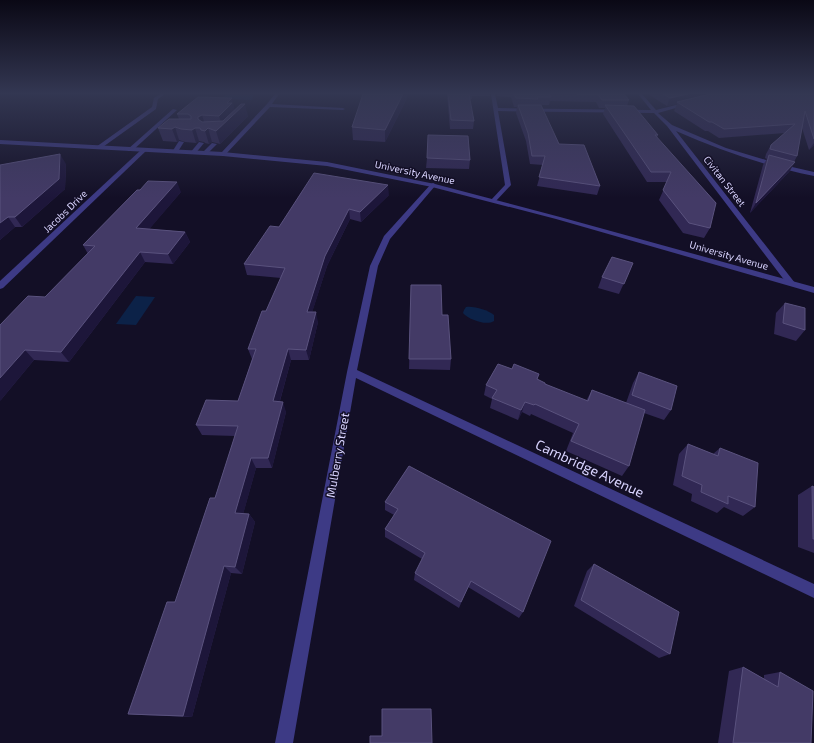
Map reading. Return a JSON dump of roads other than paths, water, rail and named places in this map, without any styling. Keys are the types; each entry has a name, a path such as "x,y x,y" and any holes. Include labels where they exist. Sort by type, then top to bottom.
{"street":[{"path":"98,148 125,129"},
{"path":"130,150 154,129"},
{"path":"223,154 247,129"},
{"path":"493,201 508,185 499,129"},
{"name":"Civitan Street","path":"674,129 694,148 791,283"},
{"path":"678,129 718,147 767,163 814,174"},
{"name":"University Avenue","path":"0,142 223,154 327,164 433,185 814,290"},
{"path":"176,152 181,142"},
{"path":"193,153 200,143"},
{"path":"205,154 214,144"},
{"path":"694,148 718,147"},
{"name":"Jacobs Drive","path":"0,286 144,150"},
{"name":"Mulberry Street","path":"284,743 352,372 374,266 387,238 433,185"},
{"name":"Cambridge Avenue","path":"352,372 814,591"}],"water":[{"path":"136,296 155,297 136,325 116,324"},
{"path":"466,307 477,308 494,315 494,321 483,323 469,318 463,313"}]}
